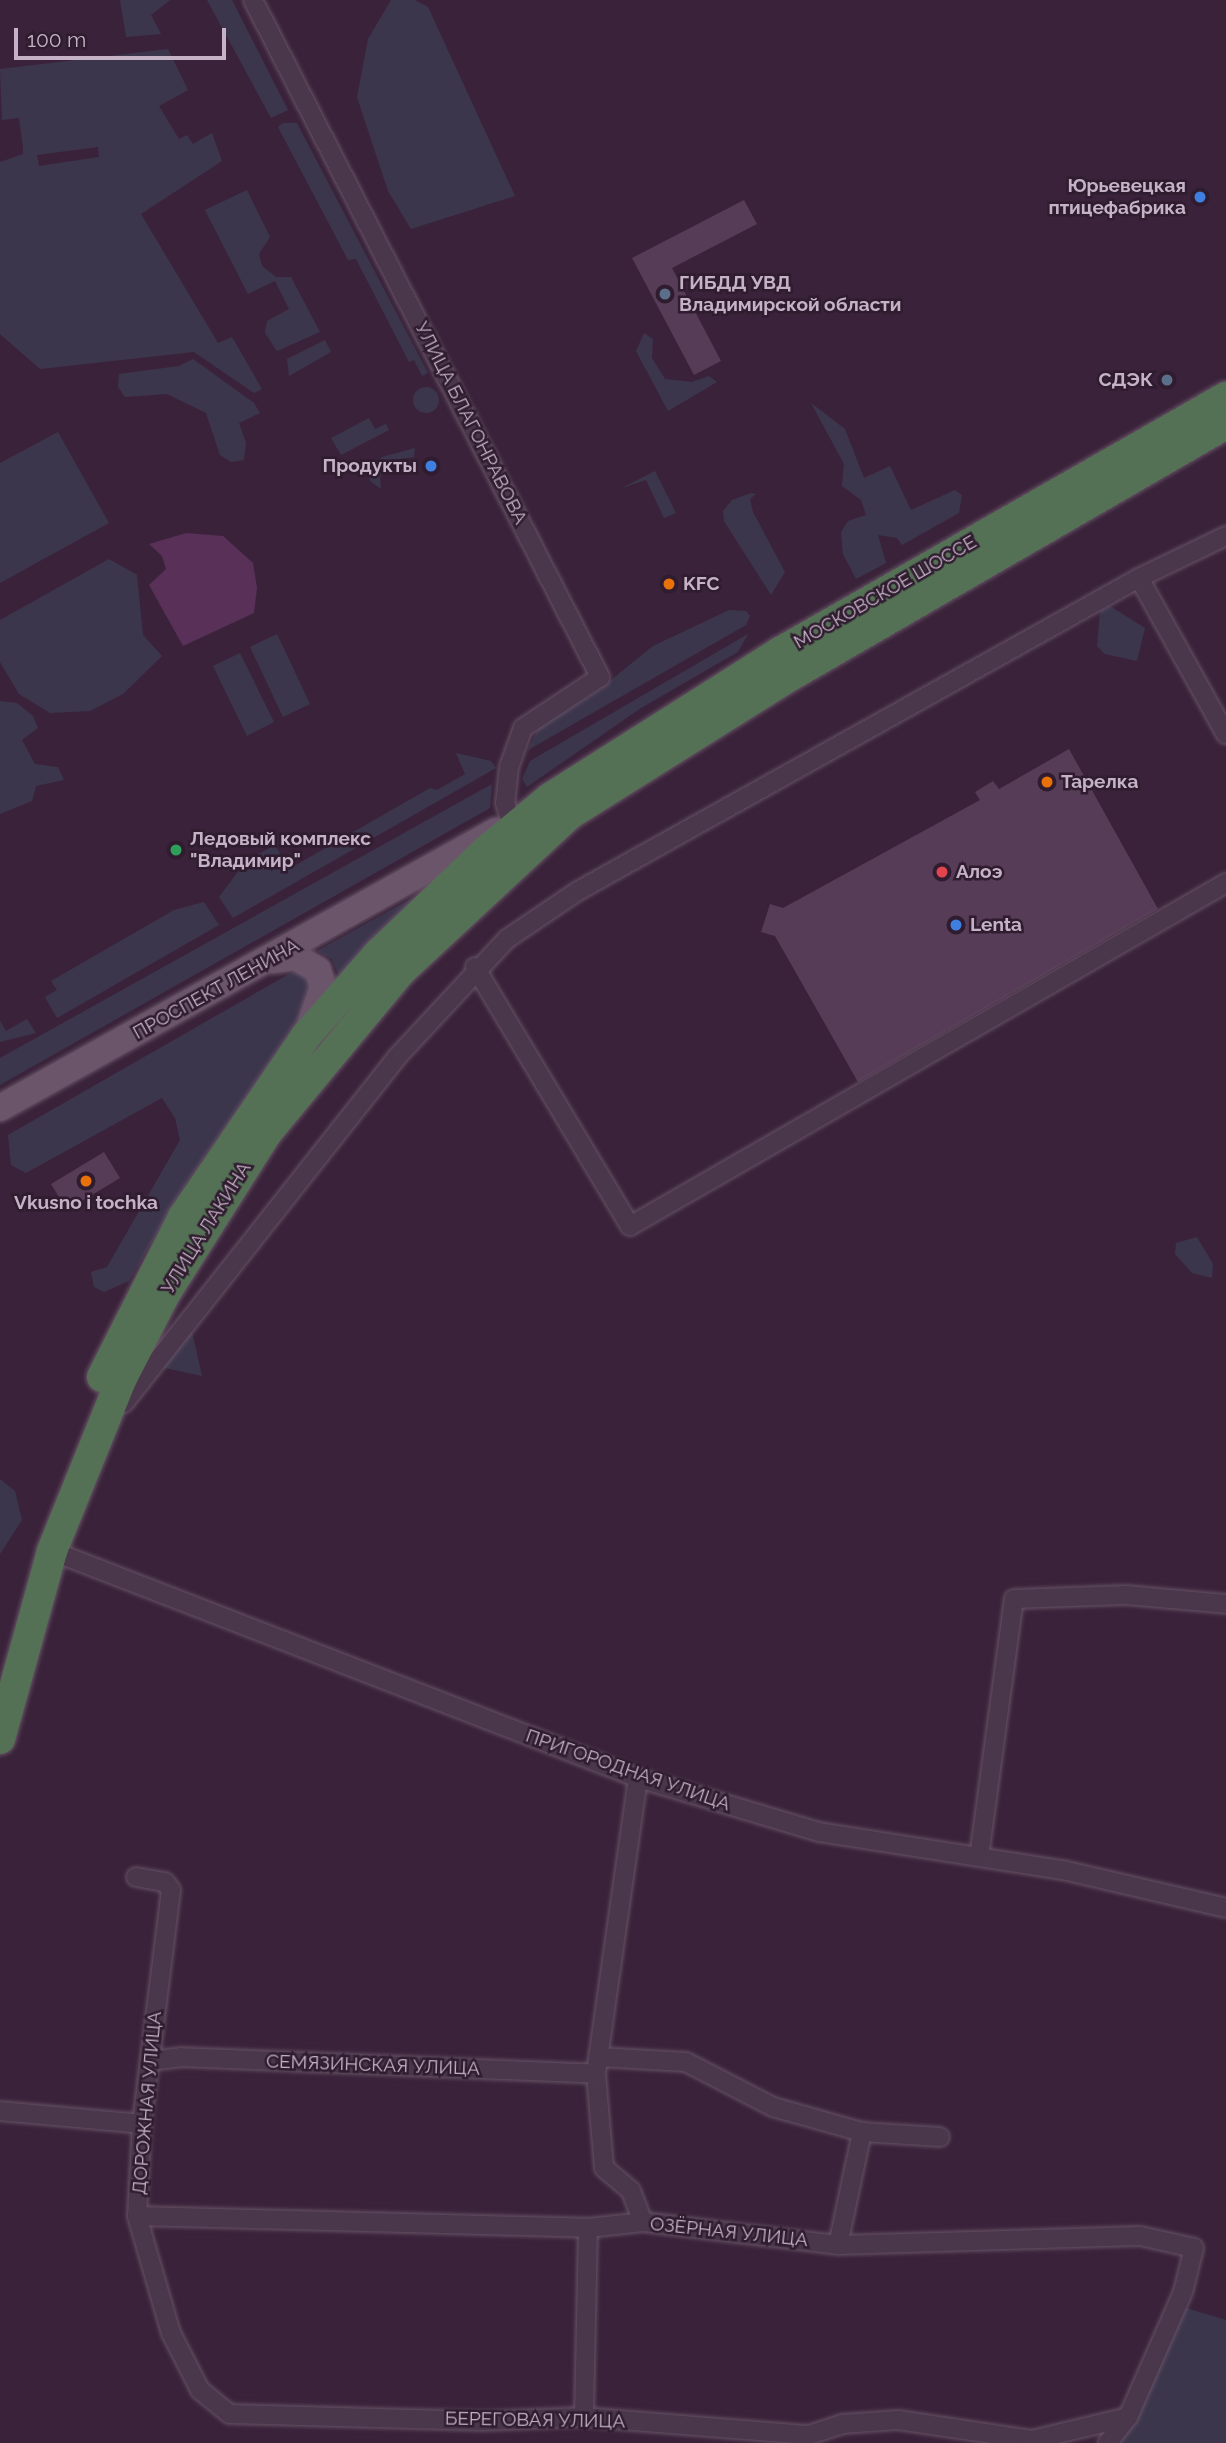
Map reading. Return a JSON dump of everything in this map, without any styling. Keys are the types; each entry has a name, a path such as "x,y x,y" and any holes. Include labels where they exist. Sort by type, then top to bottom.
{"highway":[{"name":"МОСКОВСКОЕ ШОССЕ","path":"560,806 780,652 1226,397"},
{"name":"МОСКОВСКОЕ ШОССЕ","path":"560,806 1226,424"},
{"name":"УЛИЦА ЛАКИНА","path":"0,1673 67,1458 119,1338 183,1217 306,1037 378,954 431,879 560,806"},
{"name":"УЛИЦА ЛАКИНА","path":"0,1740 52,1552 83,1472 121,1380 215,1208 309,1079 444,928 560,806"}],"main road":[{"path":"444,928 507,834"},
{"path":"431,879 452,902 444,928"},
{"name":"ПРОСПЕКТ ЛЕНИНА","path":"0,1108 260,964 431,879"},
{"path":"260,964 295,957 318,970 322,996 306,1037"}],"street":[{"name":"УЛИЦА БЛАГОНРАВОВА","path":"253,0 600,677 523,728 509,767 505,803 507,834"},
{"path":"83,1472 132,1388 397,1057 475,967 567,897 1139,578 1226,536"},
{"path":"1139,578 1226,734"},
{"path":"475,967 630,1226 1226,883"},
{"name":"ПРИГОРОДНАЯ УЛИЦА","path":"52,1552 638,1778 819,1832 1063,1870 1226,1908"},
{"path":"979,1857 1014,1599 1126,1595 1226,1604"},
{"path":"638,1778 597,2066 604,2168 631,2191 643,2222"},
{"name":"ДОРОЖНАЯ УЛИЦА","path":"136,1877 165,1882 171,1890 142,2124 137,2216 171,2333 200,2390 230,2414"},
{"name":"СЕМЯЗИНСКАЯ УЛИЦА","path":"150,2061 181,2057 597,2066 686,2062 773,2107 862,2132 940,2137"},
{"path":"0,2111 22,2116 142,2124"},
{"path":"0,2121 22,2116"},
{"path":"838,2245 862,2132"},
{"name":"ОЗЁРНАЯ УЛИЦА","path":"137,2216 588,2228 643,2222 838,2245 1140,2236 1194,2248 1183,2292 1128,2417"},
{"path":"584,2417 588,2228"},
{"name":"БЕРЕГОВАЯ УЛИЦА","path":"230,2414 483,2421 584,2417 809,2435 842,2424 898,2420 1032,2440 1128,2417"},
{"path":"1108,2443 1128,2417"}],"shaded area":[{"path":"120,0 170,0 151,15 161,34 126,37"},
{"path":"207,0 232,0 288,110 271,118"},
{"path":"391,0 415,0 428,7 515,196 411,229 388,191 357,97 368,39"},
{"path":"168,49 188,90 159,106 179,139 187,135 193,144 212,133 222,161 141,214 218,343 232,337 262,389 254,393 194,352 40,369 0,334 0,162 23,154 23,148 19,118 2,120 0,69","holes":["98,147 99,157 39,166 37,155"]},
{"path":"283,123 297,123 428,373 422,376 414,360 409,362 356,259 348,260 278,127"},
{"path":"247,190 270,237 259,254 262,266 276,277 291,277 320,332 277,351 265,333 267,321 289,309 275,281 248,294 205,210"},
{"path":"644,333 653,339 652,358 665,379 692,382 709,376 717,382 668,411 636,351"},
{"path":"325,340 331,352 289,376 287,359"},
{"path":"193,359 254,403 260,413 239,423 246,443 244,460 231,462 220,455 206,413 167,394 125,397 118,387 119,374 179,366"},
{"path":"426,387 435,391 439,400 435,409 426,413 417,409 413,400 417,391"},
{"path":"811,403 845,429 864,478 890,466 911,510 955,490 962,495 959,513 902,545 897,538 878,535 886,563 856,579 843,554 841,532 848,521 866,515 861,500 842,486 844,464"},
{"path":"369,418 375,429 386,424 389,430 341,455 331,438"},
{"path":"58,432 109,523 0,583 0,463"},
{"path":"415,448 414,457 392,460 380,477 381,489 370,481 369,470 382,457"},
{"path":"655,471 676,513 664,518 646,480 622,488"},
{"path":"751,493 756,494 750,499 753,512 785,572 771,595 724,521 723,511 732,500"},
{"path":"186,533 223,536 253,563 257,588 254,613 183,646 149,585 166,569 162,556 149,544"},
{"path":"109,559 137,575 143,635 162,656 123,694 90,711 50,713 19,694 0,662 0,620"},
{"path":"1110,606 1145,628 1137,661 1105,654 1097,646 1100,611"},
{"path":"729,610 746,611 750,616 746,625 528,750 538,728 596,692 653,646"},
{"path":"277,634 310,704 283,717 250,647"},
{"path":"748,634 738,652 641,708 527,787 522,779 530,761"},
{"path":"240,653 274,722 247,736 213,666"},
{"path":"0,701 17,703 33,716 38,728 22,740 35,764 58,767 64,780 36,786 32,801 0,814"},
{"path":"456,753 491,761 496,768 233,918 219,897 246,861 275,845 289,869 430,788 437,790 465,774"},
{"path":"492,784 490,808 0,1085 0,1058"},
{"path":"416,896 340,979 332,959 317,951"},
{"path":"204,902 219,925 57,1018 45,997 57,990 51,981 174,910"},
{"path":"296,970 314,981 304,1015 187,1183 129,1281 104,1292 94,1287 91,1272 107,1267 180,1140 175,1118 162,1098 26,1173 11,1165 8,1135"},
{"path":"27,1019 36,1033 0,1042 0,1021 6,1031"},
{"path":"1197,1237 1213,1264 1212,1278 1192,1273 1175,1254 1176,1243"},
{"path":"191,1327 202,1376 160,1367"},
{"path":"0,1479 15,1491 22,1520 0,1554"},
{"path":"1183,2307 1226,2320 1226,2443 1115,2443"}],"building":[{"name":"ГИБДД УВД Владимирской области","path":"744,200 757,224 672,268 721,361 694,375 632,258"},
{"name":"Lenta","path":"1069,749 1158,909 858,1082 775,936 761,932 770,904 783,908 980,800 975,792 993,781 999,789"},
{"name":"Vkusno i tochka","path":"104,1152 120,1178 67,1210 51,1184"}],"place":[{"name":"Юрьевецкая птицефабрика","path":"1200,197"},
{"name":"ГИБДД УВД Владимирской области","path":"665,294"},
{"name":"СДЭК","path":"1167,380"},
{"name":"Продукты","path":"431,466"},
{"name":"KFC","path":"669,584"},
{"name":"Тарелка","path":"1047,782"},
{"name":"Ледовый комплекс \"Владимир\"","path":"176,850"},
{"name":"Алоэ","path":"942,872"},
{"name":"Lenta","path":"956,925"},
{"name":"Vkusno i tochka","path":"86,1181"}]}
